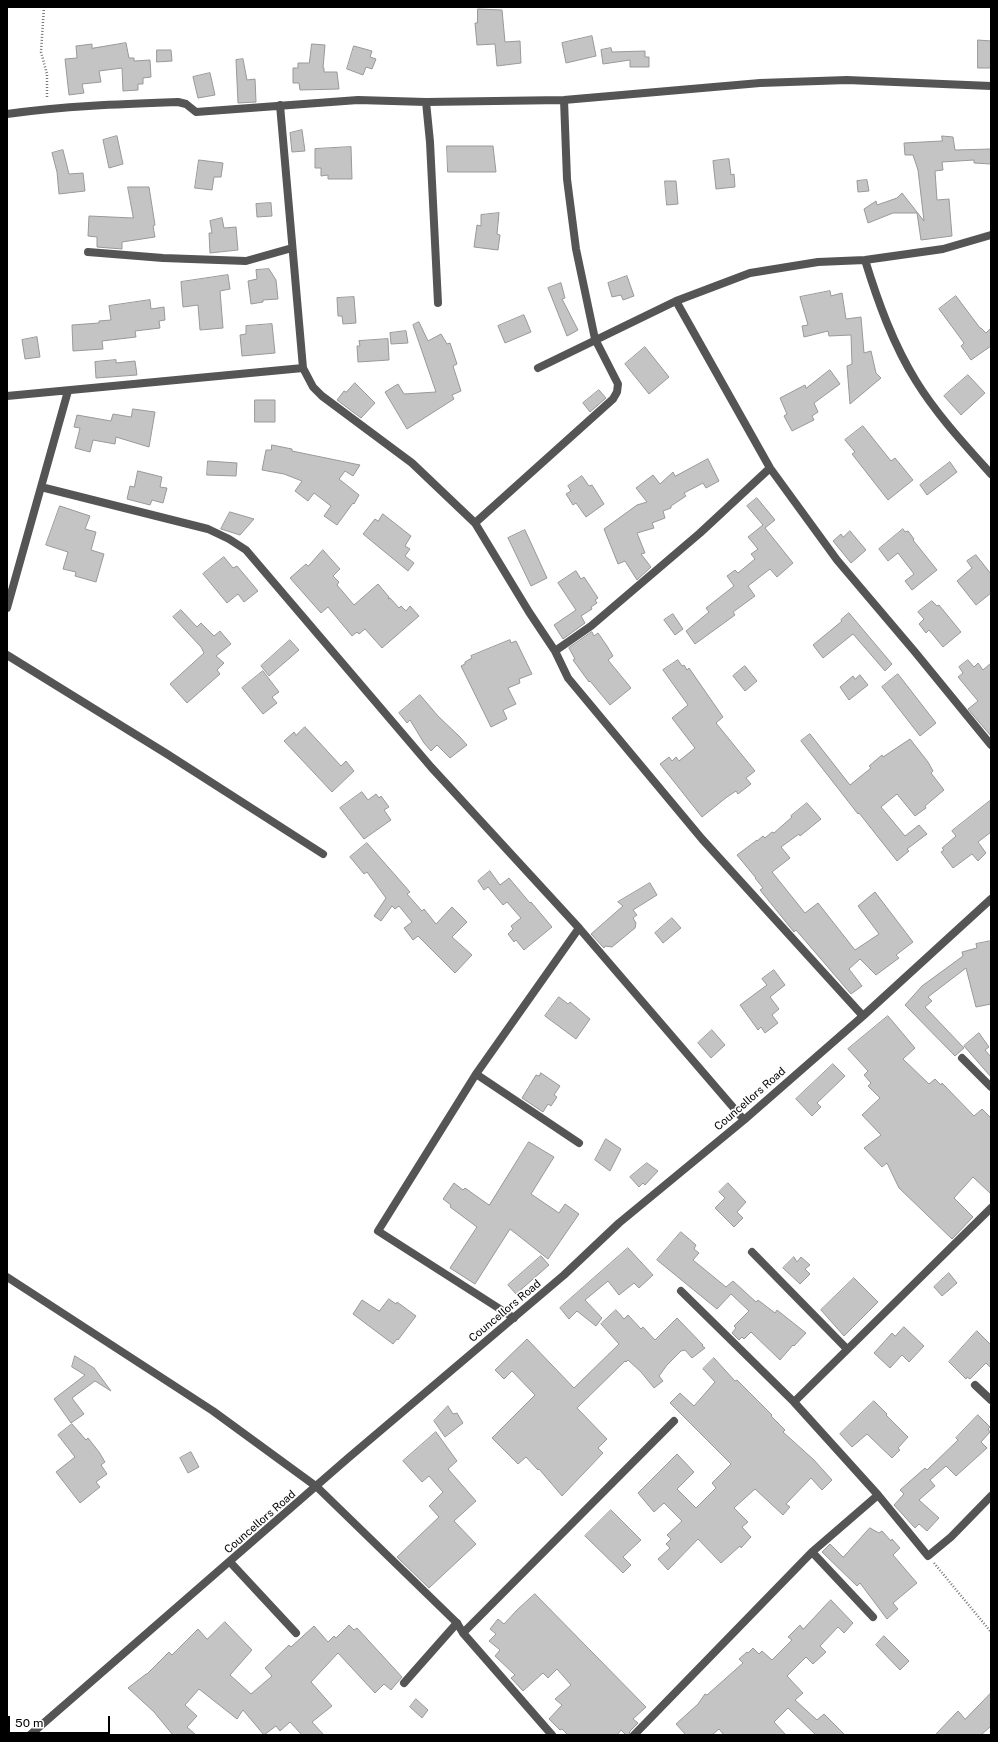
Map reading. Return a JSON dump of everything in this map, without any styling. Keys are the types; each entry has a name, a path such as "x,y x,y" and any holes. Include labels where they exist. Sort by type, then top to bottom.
{"street":[{"path":"7,114 107,104 178,102 186,104 196,112 358,100 426,102 564,100 768,83 847,80 991,86"},
{"path":"475,524 613,399 617,392 618,384 595,339 576,249 567,179 564,100"},
{"path":"426,102 430,142 438,303"},
{"path":"280,105 303,368 313,387 322,396 412,463 475,524 529,612 555,651 568,678 702,838 863,1016"},
{"path":"538,368 676,301 750,273 818,262 864,260 943,249 991,236"},
{"path":"88,252 163,258 246,261 292,248"},
{"path":"864,260 890,331 916,381 953,432 991,474"},
{"path":"676,301 770,468 837,560 991,745"},
{"path":"7,396 303,368"},
{"path":"7,608 68,391"},
{"path":"555,651 591,626 700,533 770,468"},
{"path":"41,487 208,529 229,539 246,550 431,767 579,928 744,1120"},
{"path":"7,655 167,754 323,854"},
{"name":"Councellors Road","path":"30,1735 317,1487 347,1459 564,1275 619,1223 744,1120 863,1016 991,899"},
{"path":"514,1318 378,1231 476,1074 579,928"},
{"path":"962,1058 991,1087"},
{"path":"476,1074 579,1143"},
{"path":"794,1402 991,1208"},
{"path":"752,1252 847,1349"},
{"path":"7,1277 213,1411 317,1487 457,1623 463,1633 552,1735"},
{"path":"681,1291 794,1402 878,1495 928,1556 951,1537 991,1496"},
{"path":"975,1385 991,1400"},
{"path":"463,1633 674,1421"},
{"path":"634,1735 812,1552 878,1495"},
{"path":"812,1552 873,1617"},
{"path":"230,1562 296,1633"},
{"path":"404,1683 457,1623"}],"path":[{"path":"44,7 41,52 47,74 46,109"},
{"path":"928,1556 991,1632"}],"building":[{"path":"478,9 502,10 505,42 520,41 521,63 497,66 495,44 477,45 475,23 477,23"},
{"path":"592,36 596,56 566,63 562,43"},
{"path":"978,40 991,41 991,68 978,68"},
{"path":"126,43 129,58 134,58 134,61 150,60 151,77 143,78 143,84 138,84 138,90 123,91 122,68 99,71 101,82 82,84 84,93 69,95 65,59 77,58 76,46 92,44 92,48"},
{"path":"312,44 325,45 324,72 337,72 339,89 300,90 299,83 293,83 293,68 298,68 298,63 309,63"},
{"path":"354,46 372,51 370,57 376,59 372,69 366,67 363,75 347,69"},
{"path":"611,48 612,52 645,51 645,57 649,57 649,67 630,67 630,60 603,64 601,50"},
{"path":"157,50 171,50 172,61 157,62"},
{"path":"243,59 247,80 255,79 256,102 238,103 236,60"},
{"path":"210,73 215,95 198,98 193,77"},
{"path":"302,130 305,151 292,152 290,133"},
{"path":"117,136 123,164 109,168 103,140"},
{"path":"942,136 953,137 955,150 991,149 991,164 974,163 974,160 942,162 943,170 935,171 937,200 949,199 952,236 921,240 917,213 893,213 868,223 864,209 876,201 877,205 897,198 902,193 924,221 918,170 913,155 905,155 904,143 942,141"},
{"path":"447,146 493,146 496,172 448,172"},
{"path":"351,147 352,179 328,179 328,175 321,176 321,168 315,168 315,149"},
{"path":"63,150 69,174 83,173 85,191 59,194 57,172 52,153"},
{"path":"729,159 731,175 734,174 735,187 716,189 713,161"},
{"path":"199,160 223,163 221,177 214,177 212,190 195,188"},
{"path":"867,180 869,191 858,192 857,181"},
{"path":"665,181 676,181 678,204 667,205"},
{"path":"128,187 149,187 155,225 153,226 155,237 122,242 122,249 97,247 97,237 88,236 89,216 133,218"},
{"path":"271,203 272,216 257,217 256,204"},
{"path":"499,213 497,234 500,235 498,250 474,247 477,225 481,226 481,215"},
{"path":"222,218 224,228 236,227 238,250 210,253 209,233 212,233 210,221"},
{"path":"269,269 276,280 278,299 263,300 263,302 251,304 248,281 257,279 256,270"},
{"path":"228,275 230,289 220,291 223,328 200,330 198,305 183,307 181,282"},
{"path":"627,276 634,296 623,300 621,295 612,297 608,283"},
{"path":"561,283 565,298 562,299 578,330 567,336 548,288"},
{"path":"830,291 831,296 842,293 846,319 861,317 864,353 871,351 876,373 881,378 850,404 847,366 852,364 851,335 829,336 828,331 804,337 802,326 808,325 800,297"},
{"path":"956,296 980,328 986,333 991,328 991,346 971,360 961,346 964,343 939,309"},
{"path":"354,297 356,323 343,324 342,316 338,316 337,298"},
{"path":"150,300 151,309 164,307 165,320 159,321 160,328 135,331 136,337 102,341 103,349 73,351 72,325 99,323 99,321 111,320 109,306"},
{"path":"524,315 531,332 505,343 498,326"},
{"path":"419,322 428,341 441,334 447,344 450,343 457,364 453,366 461,391 452,395 454,399 407,429 385,392 398,384 404,394 436,392 413,325"},
{"path":"272,324 275,353 242,356 240,335 246,334 246,326"},
{"path":"406,331 408,343 391,344 390,333"},
{"path":"37,337 40,357 25,359 22,340"},
{"path":"388,339 389,360 358,362 357,346 360,346 359,341"},
{"path":"645,347 669,377 649,394 625,364"},
{"path":"116,360 116,363 135,361 137,375 96,378 95,362"},
{"path":"830,370 840,384 814,403 818,412 812,416 814,420 792,431 784,416 787,414 780,398 805,385 806,388"},
{"path":"968,375 985,393 961,415 944,396"},
{"path":"355,383 375,403 361,418 337,400 344,391 346,392"},
{"path":"599,390 606,398 590,412 583,403"},
{"path":"255,400 275,400 275,422 255,422"},
{"path":"133,409 155,412 149,447 116,437 115,444 93,440 90,452 75,448 80,428 74,427 77,415 111,421 113,414 131,417"},
{"path":"863,426 891,461 895,458 913,480 888,500 852,454 855,452 845,440"},
{"path":"272,445 292,449 292,451 360,465 353,476 345,471 339,479 359,495 354,504 353,503 337,525 324,516 331,506 314,493 308,501 295,491 302,481 284,474 262,470 266,450 271,450"},
{"path":"708,459 719,481 706,488 703,483 684,493 686,496 671,506 671,508 663,511 665,518 652,523 654,528 637,533 645,553 641,554 651,567 637,580 625,561 618,564 604,529 637,505 647,502 636,488 653,475 660,484 673,472 675,476"},
{"path":"208,461 237,463 236,476 207,475"},
{"path":"950,462 957,472 927,495 920,485"},
{"path":"138,471 162,477 160,487 167,488 163,503 152,500 150,505 127,499 130,486 134,487"},
{"path":"582,476 589,486 592,485 604,504 586,517 576,503 573,505 566,494 571,491 568,486"},
{"path":"757,498 775,520 765,528 793,563 777,577 770,569 748,586 755,596 733,612 735,615 695,644 686,631 709,612 706,608 734,586 727,576 735,570 738,573 755,559 751,554 758,549 748,537 763,525 747,506"},
{"path":"60,506 90,516 85,529 96,532 91,550 104,554 96,582 75,576 76,572 63,569 68,552 46,545"},
{"path":"230,512 254,519 240,535 221,529"},
{"path":"383,514 411,536 405,546 410,549 405,556 414,563 408,571 363,534 375,519 378,521"},
{"path":"903,529 905,532 908,531 914,539 913,540 937,570 912,590 905,581 914,574 898,553 888,561 879,549"},
{"path":"525,530 547,578 531,586 508,538"},
{"path":"850,531 866,550 851,563 833,541 841,534 843,537"},
{"path":"323,550 340,569 333,576 339,582 337,585 354,605 378,584 389,597 388,599 390,598 399,608 401,606 406,611 410,606 419,616 382,648 365,629 359,634 357,632 352,636 328,607 321,613 290,578 306,564 308,566"},
{"path":"976,555 991,574 991,593 976,605 957,581 972,568 967,561"},
{"path":"224,557 233,568 237,566 258,591 244,602 238,594 227,603 203,574"},
{"path":"576,571 581,579 584,577 598,598 595,600 597,603 591,607 592,609 581,616 585,623 563,639 554,625 576,610 558,583"},
{"path":"932,601 937,606 939,605 961,632 943,647 929,630 926,633 919,624 924,619 918,612"},
{"path":"181,610 197,627 201,623 214,636 220,631 231,644 216,656 224,663 217,670 220,674 187,703 170,684 204,653 201,647 173,617"},
{"path":"849,613 892,664 885,671 853,634 823,658 813,645 842,621 841,620"},
{"path":"673,614 683,629 675,635 664,620"},
{"path":"592,632 594,636 598,633 613,656 608,660 631,688 610,705 590,681 589,682 573,660 575,659 569,648"},
{"path":"290,640 299,650 269,676 261,666"},
{"path":"510,640 511,643 516,641 532,674 519,679 520,683 508,688 516,704 503,710 507,719 491,727 461,666 472,658 471,656"},
{"path":"678,660 687,670 689,668 723,717 716,723 755,771 746,778 751,784 738,794 736,791 727,797 702,817 660,764 669,757 672,761 676,757 679,761 695,748 672,718 688,705 663,670"},
{"path":"968,660 974,667 978,663 983,670 991,663 991,736 968,709 978,701 958,677 963,673 959,667"},
{"path":"745,666 757,681 745,691 733,676"},
{"path":"263,671 279,692 272,697 277,703 263,714 242,688"},
{"path":"898,674 936,723 920,736 882,687"},
{"path":"860,675 868,685 849,700 840,687 853,676 855,679"},
{"path":"420,695 438,716 467,745 450,758 437,745 431,751 424,743 410,720 407,723 399,713"},
{"path":"305,727 341,766 346,761 354,771 332,792 284,741 294,732 296,735"},
{"path":"810,734 850,785 871,768 869,766 882,755 883,757 910,739 928,762 933,771 931,773 944,790 925,806 926,808 915,816 897,794 881,807 905,836 919,825 927,834 907,849 909,851 897,861 801,741"},
{"path":"362,792 368,800 376,794 379,798 381,796 389,807 384,810 391,820 364,839 340,808"},
{"path":"991,800 991,832 978,842 986,853 978,861 972,854 953,868 941,852 944,850 942,848 956,836 952,831"},
{"path":"807,803 821,819 800,836 799,834 781,847 790,858 772,872 805,913 818,903 855,950 879,934 858,906 875,892 913,942 896,955 899,958 876,975 860,959 849,969 862,986 851,994 796,930 794,932 760,890 763,888 737,855 763,836 765,838 772,832 774,833"},
{"path":"367,843 410,892 407,894 422,911 424,909 436,924 452,907 467,922 452,937 472,955 455,973 418,936 413,940 404,928 412,922 399,906 395,909 392,906 381,921 374,916 386,898 367,872 364,874 350,857"},
{"path":"490,871 500,885 509,878 552,927 524,950 516,940 514,942 508,934 513,929 511,926 521,918 507,902 503,905 488,887 484,890 478,881"},
{"path":"650,883 657,895 633,910 637,915 633,918 636,923 635,928 612,947 605,946 604,948 591,934 623,906 618,902"},
{"path":"672,918 681,928 663,943 655,933"},
{"path":"991,941 991,1004 976,1007 966,968 928,997 932,1001 925,1007 964,1048 955,1056 905,1005 922,986 963,956 962,952 977,948 976,944"},
{"path":"774,970 785,985 770,997 779,1009 772,1015 778,1023 765,1033 761,1027 758,1030 740,1005 767,985 762,979"},
{"path":"559,997 568,1004 570,1002 590,1019 576,1039 545,1016"},
{"path":"888,1016 915,1048 903,1059 929,1084 935,1079 941,1085 942,1083 974,1116 982,1109 991,1118 991,1194 973,1177 954,1198 973,1217 952,1239 899,1188 887,1163 882,1167 864,1148 881,1135 862,1115 880,1098 868,1086 871,1083 864,1075 868,1071 848,1049"},
{"path":"712,1030 725,1045 711,1058 698,1043"},
{"path":"979,1033 989,1047 985,1050 991,1057 991,1077 964,1046"},
{"path":"833,1064 845,1076 817,1103 821,1107 812,1116 796,1099"},
{"path":"541,1073 560,1086 554,1095 557,1097 551,1106 548,1104 543,1112 522,1098 536,1075 539,1076"},
{"path":"606,1139 621,1149 610,1171 595,1160"},
{"path":"529,1142 554,1157 531,1194 559,1213 565,1204 579,1214 548,1259 510,1229 475,1284 450,1268 477,1227 450,1207 451,1205 443,1199 454,1183 463,1190 465,1188 489,1205"},
{"path":"647,1163 658,1171 645,1185 643,1183 639,1187 630,1177"},
{"path":"728,1183 746,1202 737,1212 743,1218 734,1227 715,1208 725,1198 719,1192"},
{"path":"681,1232 696,1245 694,1249 699,1253 693,1260 726,1287 733,1281 756,1302 758,1300 775,1313 777,1310 806,1333 780,1360 751,1332 744,1339 742,1337 739,1340 732,1333 736,1328 734,1326 749,1311 731,1294 717,1309 657,1260"},
{"path":"628,1248 653,1275 639,1288 634,1283 619,1295 608,1281 585,1300 602,1318 596,1326 577,1311 569,1319 560,1308"},
{"path":"541,1256 549,1265 516,1294 508,1285"},
{"path":"794,1257 797,1262 801,1257 810,1265 805,1269 810,1274 800,1284 783,1268"},
{"path":"949,1273 957,1283 942,1296 934,1287"},
{"path":"854,1278 878,1302 844,1336 821,1310"},
{"path":"389,1299 396,1304 397,1302 416,1316 398,1340 397,1339 393,1344 353,1314 362,1300 379,1311"},
{"path":"616,1310 624,1319 628,1315 641,1329 643,1327 655,1340 677,1318 705,1348 692,1358 685,1350 681,1351 667,1365 659,1376 663,1381 654,1388 641,1372 628,1360 626,1362 625,1361 577,1408 607,1439 598,1448 603,1453 562,1496 539,1469 538,1470 526,1457 518,1464 492,1438 535,1395 512,1371 504,1379 495,1370 527,1339 574,1388 619,1344 601,1324"},
{"path":"904,1327 924,1346 909,1362 902,1355 890,1368 874,1353 892,1333 895,1336"},
{"path":"977,1331 991,1345 991,1368 986,1363 970,1379 967,1377 966,1379 949,1362"},
{"path":"75,1356 94,1368 111,1391 95,1381 72,1398 84,1414 71,1423 54,1399 85,1375 72,1367"},
{"path":"714,1358 735,1381 737,1380 772,1415 771,1416 785,1430 783,1432 814,1460 832,1480 822,1490 811,1478 786,1504 790,1507 783,1515 755,1489 734,1508 748,1522 742,1527 751,1537 741,1548 740,1546 721,1563 698,1539 668,1570 658,1559 670,1548 666,1544 671,1539 667,1535 682,1521 664,1503 654,1512 638,1493 677,1454 694,1472 677,1489 696,1508 716,1488 712,1483 731,1464 670,1403 680,1393 694,1406 715,1382 703,1369"},
{"path":"874,1401 908,1437 898,1448 900,1450 892,1458 867,1434 852,1447 840,1434"},
{"path":"448,1406 453,1414 457,1413 463,1423 445,1437 434,1421"},
{"path":"978,1415 990,1427 988,1429 990,1432 981,1442 987,1448 956,1476 946,1466 930,1480 935,1486 919,1500 939,1518 927,1531 919,1524 915,1528 894,1505 904,1494 900,1490 925,1468 927,1470 958,1440 956,1438"},
{"path":"72,1424 86,1440 88,1438 99,1452 105,1462 101,1465 107,1474 96,1482 100,1487 80,1503 56,1472 75,1457 58,1435"},
{"path":"436,1432 457,1461 448,1469 476,1501 454,1521 476,1544 429,1588 397,1557 439,1517 429,1506 443,1492 429,1476 422,1482 403,1461"},
{"path":"191,1452 199,1467 188,1473 180,1458"},
{"path":"611,1510 641,1540 623,1557 631,1565 623,1573 585,1536"},
{"path":"870,1528 879,1533 882,1531 900,1548 893,1555 917,1583 893,1603 898,1609 887,1619 860,1583 857,1586 822,1552 830,1544 843,1557"},
{"path":"535,1594 646,1707 633,1719 638,1723 630,1731 629,1735 626,1735 621,1730 617,1735 568,1735 562,1729 560,1730 549,1719 562,1705 555,1699 571,1685 557,1669 548,1678 543,1673 523,1691 511,1678 515,1675 495,1656 500,1650 489,1641 496,1634 490,1629 498,1619 504,1624"},
{"path":"831,1600 853,1623 844,1633 838,1627 820,1646 826,1652 813,1664 806,1657 787,1676 803,1693 795,1700 817,1720 824,1714 845,1735 816,1735 788,1708 774,1722 786,1735 724,1735 719,1729 712,1735 686,1735 676,1724 698,1704 705,1694 707,1695 743,1663 739,1659 747,1652 748,1653 753,1648 759,1654 762,1651 772,1660 792,1640 788,1637 800,1625 803,1629"},
{"path":"225,1622 252,1650 230,1675 251,1694 272,1676 265,1668 289,1645 291,1647 314,1626 328,1642 334,1636 336,1638 349,1625 354,1630 357,1628 402,1677 391,1690 384,1684 375,1693 338,1653 311,1682 332,1706 312,1722 324,1735 302,1735 290,1722 280,1731 276,1726 264,1735 243,1710 237,1719 199,1689 185,1705 197,1716 187,1727 196,1735 173,1735 154,1712 128,1688 147,1674 169,1652 172,1655 198,1629 207,1639"},
{"path":"884,1636 909,1661 900,1670 876,1645"},
{"path":"991,1693 991,1726 981,1735 935,1735 958,1711 965,1719"},
{"path":"416,1699 428,1710 422,1718 410,1707"}]}
